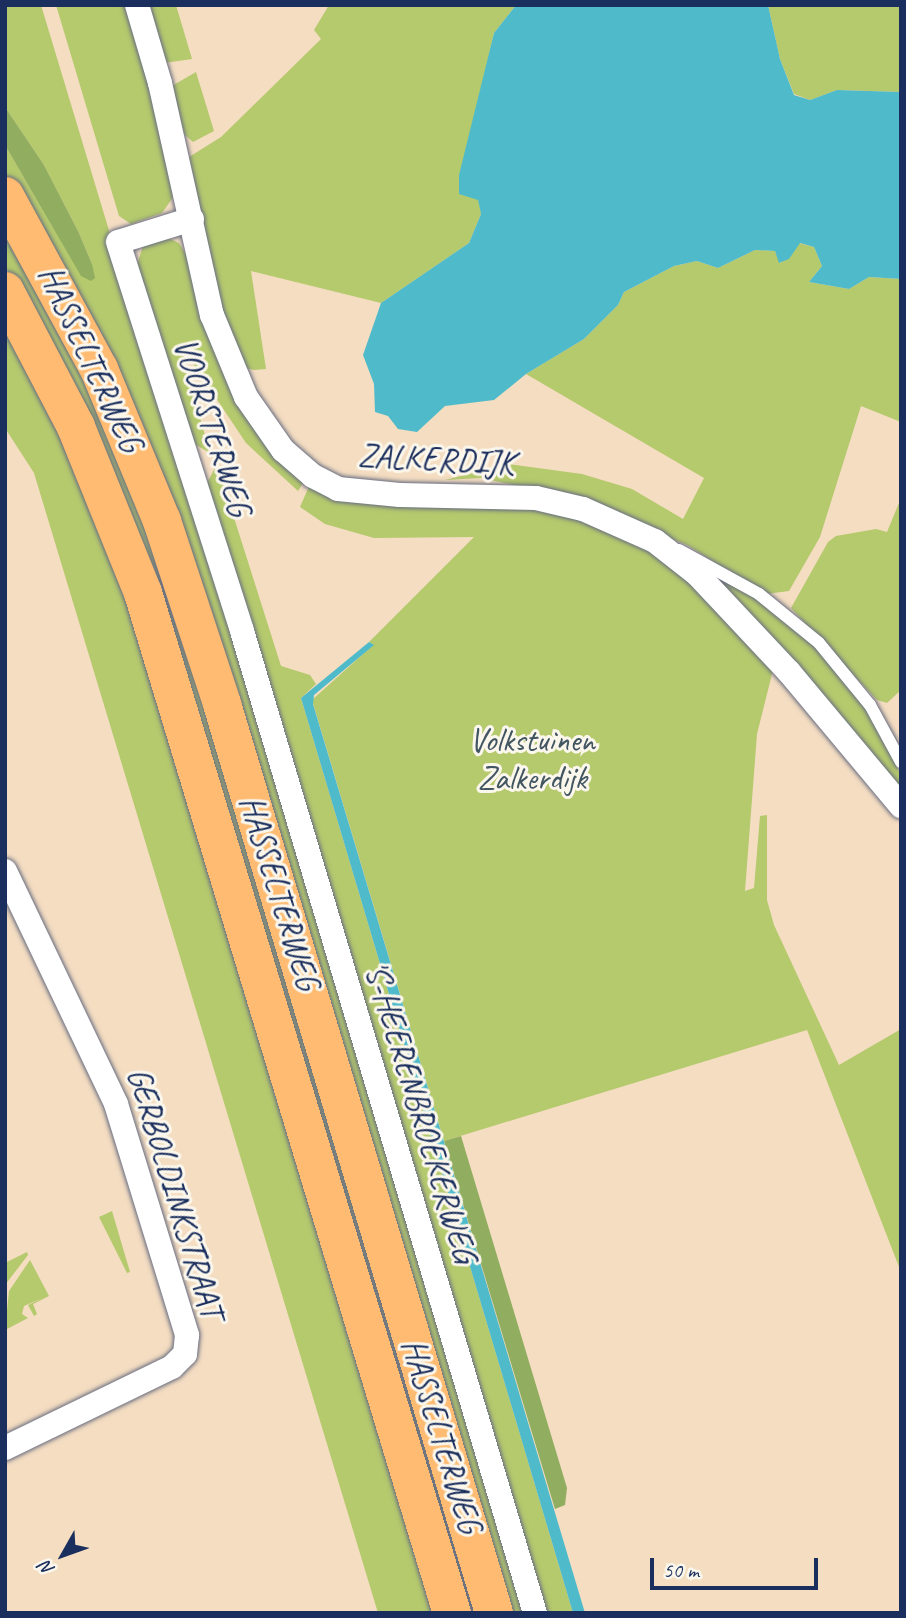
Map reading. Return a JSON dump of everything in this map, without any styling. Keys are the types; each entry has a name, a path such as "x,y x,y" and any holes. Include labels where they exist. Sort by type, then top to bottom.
{"main road":[{"name":"HASSELTERWEG","path":"5,196 99,369 170,544 222,704 494,1613"},
{"name":"HASSELTERWEG","path":"5,291 76,426 143,593 452,1613"}],"street":[{"name":"ZALKERDIJK","path":"137,5 192,219 212,315 241,388 283,450 313,476 338,489 370,494 536,498 621,523 671,552 789,672 901,806"},
{"name":"VOORSTERWEG","path":"192,219 118,242 242,631"},
{"name":"'S-HEERENBROEKERWEG","path":"242,631 535,1613"},
{"name":"GERBOLDINKSTRAAT","path":"5,871 116,1104 187,1335 185,1353 172,1367 5,1448"}],"lane":[{"name":"ZALKERDIJK","path":"671,552 677,549 690,554 759,594 800,625 854,683 901,762"}],"green space":[{"path":"5,5 41,5 526,1613 505,1613 256,782 36,223 5,175 5,145 81,275 92,264 79,233 44,165 5,107"},
{"path":"56,5 129,5 176,193 162,213 131,224 119,216"},
{"path":"148,5 176,5 192,59 164,63"},
{"path":"329,5 516,5 494,33 474,119 481,214 469,243 381,303 251,271 266,369 254,370 245,368 230,347 189,157 221,137 321,39 314,30"},
{"path":"768,5 901,5 901,92 837,90 810,100 794,94 780,59"},
{"path":"196,72 214,131 193,142 184,134 170,87"},
{"path":"5,107 44,165 79,233 92,264 95,278 91,281 81,276 5,145"},
{"path":"5,234 53,300 140,497 481,1613 463,1613 35,319 5,266"},
{"path":"166,237 179,243 187,256 206,329 305,480 298,491 246,443 188,356 183,357 210,453 191,442 136,268 143,246"},
{"path":"799,243 814,247 822,266 809,282 849,289 869,277 901,279 901,422 861,406 820,537 789,591 766,594 687,545 573,498 481,478 445,480 508,464 582,474 632,489 683,519 704,478 526,374 584,339 618,305 624,292 674,266 697,261 718,268 755,250 775,251 780,263 789,258"},
{"path":"5,314 97,504 439,1613 378,1613 34,473 5,428"},
{"path":"217,464 281,666 310,675 316,684 301,698 573,1613 544,1613 205,487"},
{"name":"Volkstuinen Zalkerdijk","path":"310,484 555,508 676,564 773,670 757,734 745,891 754,888 760,816 767,815 767,900 774,925 839,1065 901,1029 901,1272 807,1030 444,1141 312,700 373,645 369,642 474,537 374,538 325,524 300,507"},
{"path":"901,498 901,690 887,703 877,700 791,608 828,542 836,536 876,529 887,532"},
{"path":"703,567 756,598 816,646 866,708 901,775 901,794"},
{"path":"461,1136 567,1488 565,1505 555,1509 444,1141"},
{"path":"112,1211 130,1272 127,1273 99,1217"},
{"path":"27,1252 28,1255 5,1285 5,1263"},
{"path":"30,1260 49,1296 33,1304 37,1314 34,1316 28,1305 44,1297 24,1306 22,1314 28,1318 5,1330 9,1291"}],"water":[{"path":"516,5 768,5 780,59 794,95 810,100 837,90 901,92 901,279 869,277 849,289 809,282 822,266 814,247 800,243 789,259 779,263 775,251 755,250 718,268 697,261 674,266 624,292 618,305 584,339 526,374 494,400 445,406 417,432 398,429 388,416 375,412 374,384 363,355 381,303 469,243 481,214 478,200 459,194 459,175 494,33"},
{"path":"369,642 374,645 314,695 313,704 585,1613 573,1613 301,698"}]}
